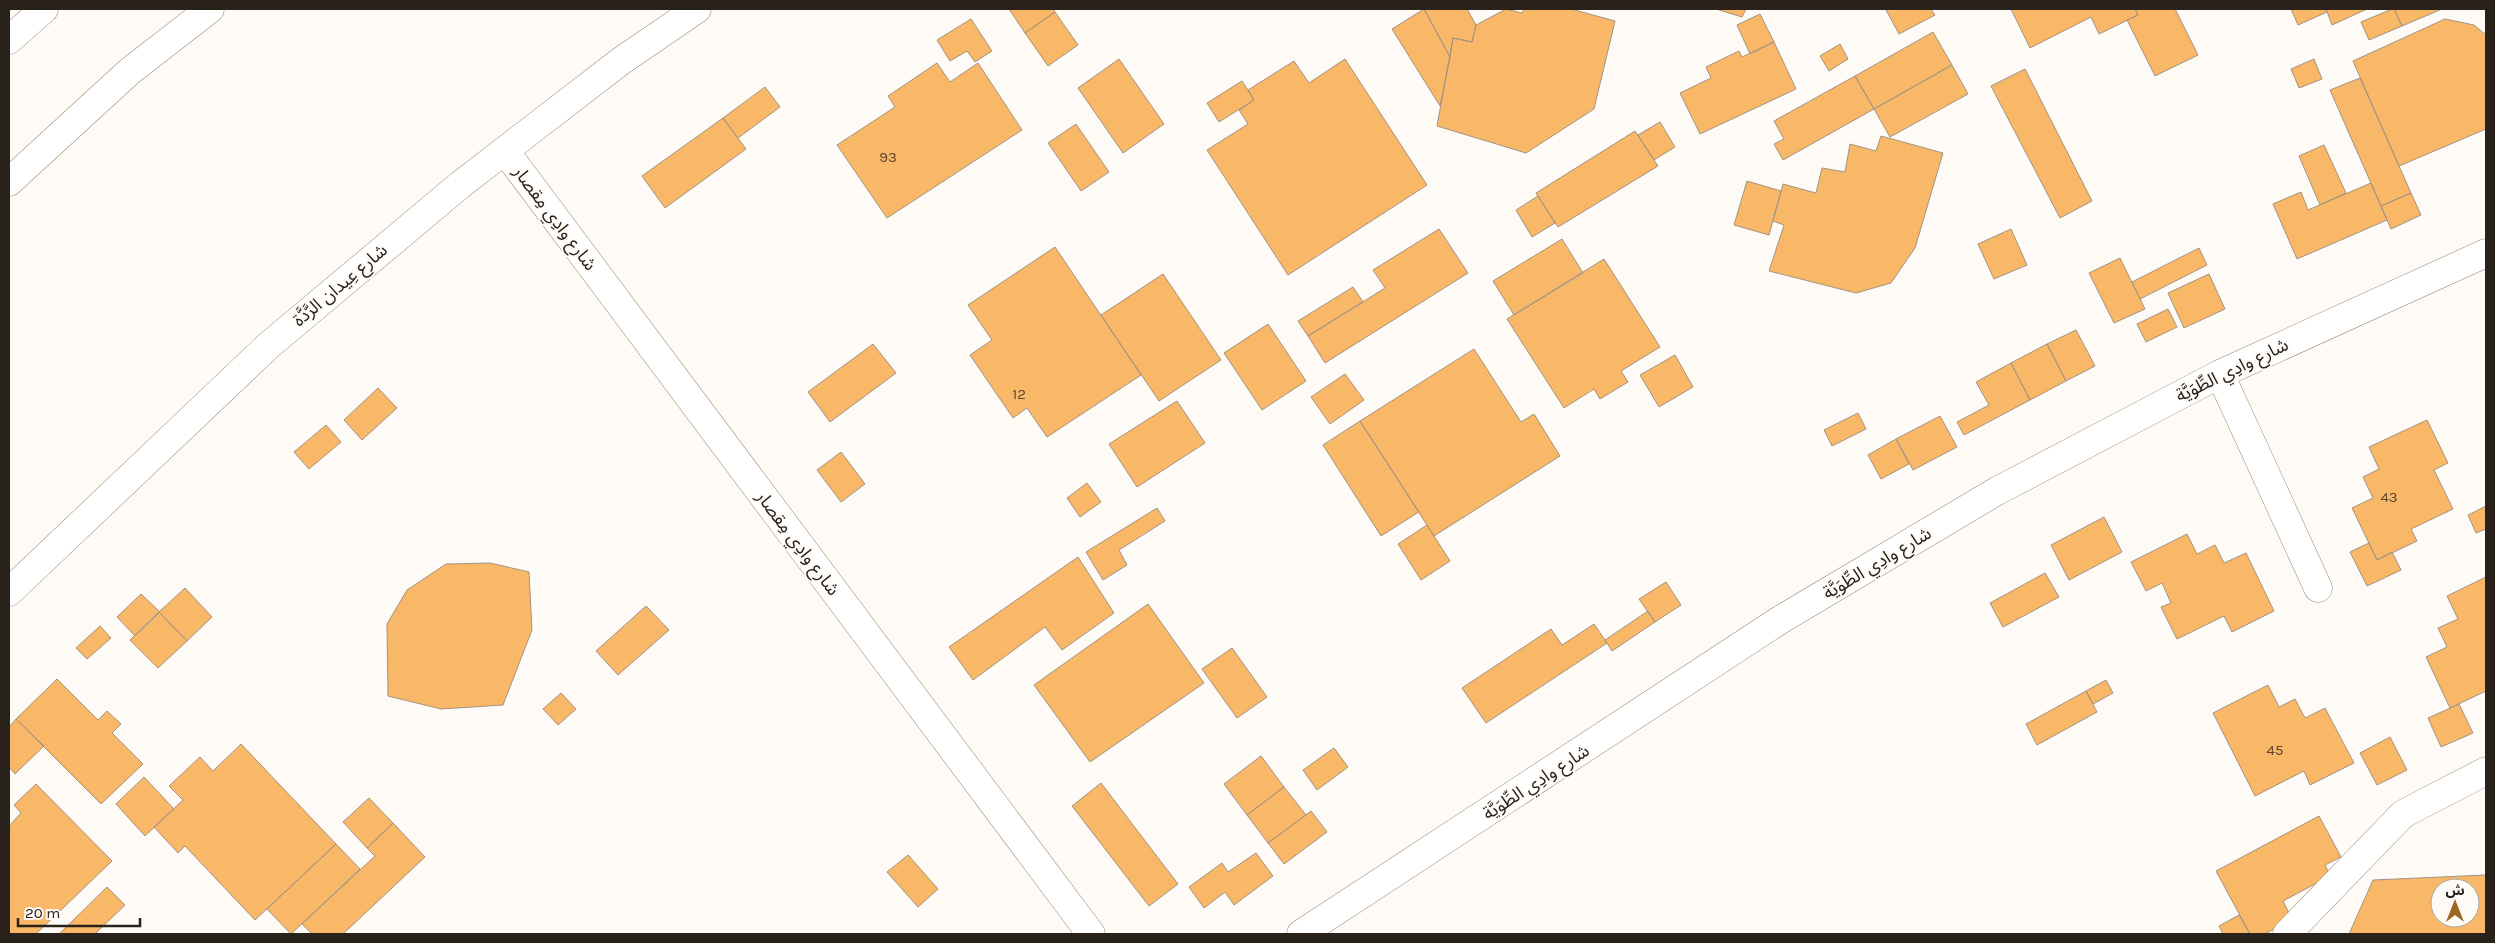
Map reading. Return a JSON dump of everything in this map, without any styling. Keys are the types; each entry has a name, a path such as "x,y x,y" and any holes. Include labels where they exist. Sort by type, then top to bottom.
{"street":[{"path":"9,40 44,9"},
{"path":"9,182 130,71 210,9"},
{"name":"شارع عِيدان الرَّدَّة","path":"9,592 268,346 460,185 621,61 697,9"},
{"name":"شارع وادِي مِقصار","path":"505,151 1091,934"},
{"name":"شارع وادِي الطِّوَيَّة","path":"1301,934 1780,620 1997,492 2220,374 2486,252"},
{"path":"2220,374 2318,588"},
{"path":"2286,934 2403,814 2486,771"}],"building":[{"path":"1009,9 1053,9 1055,12 1025,33"},
{"path":"1424,9 1467,9 1476,25 1472,42 1453,38 1450,57"},
{"path":"1424,9 1450,57 1440,106 1392,29"},
{"path":"1506,9 1522,13 1524,9 1571,9 1615,21 1594,109 1526,153 1437,126 1453,38 1472,42 1476,25"},
{"path":"1716,9 1746,9 1742,17"},
{"path":"1931,9 1935,15 1899,34 1886,10"},
{"path":"2011,9 2135,9 2138,15 2099,34 2091,17 2030,48"},
{"path":"2135,9 2175,9 2198,55 2155,76 2127,20 2138,15"},
{"path":"2291,9 2326,9 2327,12 2298,25"},
{"path":"2326,9 2367,9 2332,25"},
{"path":"2394,9 2402,26 2369,40 2361,22"},
{"path":"2394,9 2442,9 2402,26"},
{"path":"1055,12 1078,45 1048,66 1025,33"},
{"path":"1760,14 1774,42 1750,54 1737,25"},
{"path":"971,19 992,51 975,62 967,51 950,61 937,40"},
{"path":"2445,19 2474,25 2486,35 2486,129 2399,166 2353,61"},
{"path":"1933,32 1952,65 1874,109 1855,76"},
{"path":"1774,42 1796,89 1700,134 1680,93 1711,78 1706,67 1739,51 1742,57"},
{"path":"1840,44 1848,59 1829,71 1820,56"},
{"path":"1119,59 1164,124 1123,153 1078,88"},
{"path":"1345,59 1427,185 1288,275 1207,150 1248,124 1239,110 1254,100 1248,90 1294,61 1309,83"},
{"path":"2314,59 2322,79 2299,88 2291,69"},
{"path":"937,63 950,82 978,63 1022,130 887,218 837,145 895,107 888,96"},
{"path":"1952,65 1968,94 1890,137 1874,109"},
{"path":"2025,69 2092,201 2060,218 1991,86"},
{"path":"1855,76 1874,109 1783,160 1774,144 1784,139 1774,121"},
{"path":"2360,78 2411,193 2381,206 2330,90"},
{"path":"1242,81 1254,100 1219,122 1207,103"},
{"path":"765,87 780,107 738,138 723,118"},
{"path":"723,118 746,149 665,208 642,176"},
{"path":"1660,122 1675,147 1654,160 1638,135"},
{"path":"1076,124 1109,172 1081,191 1048,143"},
{"path":"1635,131 1658,166 1558,227 1536,193"},
{"path":"1881,136 1943,153 1915,248 1891,283 1856,293 1769,271 1784,225 1773,221 1783,184 1816,193 1822,168 1845,172 1850,144 1876,151"},
{"path":"2324,145 2346,193 2320,205 2299,156"},
{"path":"1747,181 1781,191 1769,235 1734,225"},
{"path":"2371,183 2387,220 2297,259 2273,204 2301,192 2308,210"},
{"path":"2411,193 2421,215 2391,229 2381,206"},
{"path":"1538,196 1555,223 1532,237 1516,210"},
{"path":"1439,229 1468,273 1325,363 1308,336 1385,288 1373,270"},
{"path":"2011,229 2027,265 1994,279 1978,244"},
{"path":"1562,239 1583,273 1514,315 1493,281"},
{"path":"1055,247 1141,375 1047,437 1027,408 1013,418 970,355 992,340 968,305"},
{"path":"2199,248 2207,265 2140,299 2132,282"},
{"path":"2120,258 2145,309 2114,323 2089,273"},
{"path":"1604,259 1660,347 1621,371 1628,382 1600,399 1594,389 1564,408 1507,319"},
{"path":"1163,274 1221,360 1159,401 1101,315"},
{"path":"2209,274 2225,309 2184,328 2168,293"},
{"path":"1353,287 1363,302 1308,336 1298,321"},
{"path":"2168,309 2177,327 2146,342 2137,324"},
{"path":"1268,324 1306,381 1262,410 1224,353"},
{"path":"2076,330 2095,366 2066,381 2047,344"},
{"path":"873,344 896,373 830,422 808,392"},
{"path":"2047,344 2066,381 2030,400 2011,363"},
{"path":"1474,349 1521,422 1534,414 1560,456 1434,536 1360,421"},
{"path":"1675,355 1693,387 1659,407 1640,375"},
{"path":"2011,363 2030,400 1964,435 1957,422 1989,405 1976,382"},
{"path":"1345,374 1364,400 1330,424 1311,397"},
{"path":"378,388 397,408 362,440 344,420"},
{"path":"1177,401 1205,443 1137,487 1109,444"},
{"path":"1858,413 1866,429 1832,446 1824,430"},
{"path":"1940,416 1957,447 1913,470 1896,439"},
{"path":"2427,420 2448,463 2434,470 2453,509 2411,529 2417,541 2377,560 2352,508 2373,498 2363,477 2379,469 2369,447"},
{"path":"1360,421 1419,512 1381,536 1323,445"},
{"path":"326,425 341,442 309,469 294,452"},
{"path":"1896,439 1909,464 1881,479 1868,455"},
{"path":"841,452 865,484 841,502 817,470"},
{"path":"1087,483 1101,502 1080,517 1067,498"},
{"path":"2486,506 2486,529 2476,533 2468,515"},
{"path":"1157,508 1165,521 1119,550 1127,565 1103,580 1086,552"},
{"path":"2104,517 2122,552 2069,580 2051,545"},
{"path":"1427,525 1450,561 1421,580 1398,544"},
{"path":"2187,534 2197,554 2215,545 2224,563 2246,553 2274,611 2232,632 2224,616 2177,639 2161,607 2171,603 2162,583 2146,591 2131,562"},
{"path":"2369,543 2377,560 2392,552 2401,570 2367,586 2350,552"},
{"path":"1078,557 1114,613 1062,650 1045,627 973,680 949,647"},
{"path":"490,563 529,572 532,630 503,705 441,709 388,696 387,624 407,590 446,564"},
{"path":"2045,573 2059,597 2003,627 1990,603"},
{"path":"2486,577 2486,691 2450,708 2426,657 2447,647 2438,628 2458,619 2447,596"},
{"path":"1666,582 1681,605 1655,622 1639,599"},
{"path":"185,588 212,617 187,641 159,612"},
{"path":"141,594 160,612 135,636 117,617"},
{"path":"1148,604 1204,683 1090,762 1034,685"},
{"path":"646,606 669,630 618,675 596,651"},
{"path":"1648,611 1655,622 1612,651 1605,640"},
{"path":"159,612 187,641 158,668 130,640"},
{"path":"1594,624 1607,643 1486,723 1462,688 1551,629 1562,645"},
{"path":"100,626 111,638 87,659 76,648"},
{"path":"1232,648 1267,697 1237,718 1202,669"},
{"path":"57,679 98,720 107,711 121,724 112,733 143,764 101,804 16,719"},
{"path":"2106,680 2113,693 2093,704 2086,691"},
{"path":"2268,685 2279,707 2295,699 2305,718 2325,708 2354,763 2310,785 2304,771 2255,796 2213,713"},
{"path":"2086,691 2097,712 2037,745 2026,724"},
{"path":"561,693 576,709 558,725 543,709"},
{"path":"2459,704 2473,733 2441,747 2428,718"},
{"path":"16,719 44,746 15,774 9,767 9,727"},
{"path":"2390,737 2407,770 2377,785 2360,753"},
{"path":"241,744 336,844 255,920 185,846 178,853 154,827 183,800 169,786 200,757 213,771"},
{"path":"1334,748 1348,767 1317,790 1303,770"},
{"path":"1261,756 1284,787 1247,815 1224,784"},
{"path":"144,777 174,809 145,836 116,804"},
{"path":"1101,783 1178,884 1149,906 1072,806"},
{"path":"36,784 112,861 36,934 9,934 9,826 21,813 14,805"},
{"path":"1284,787 1306,815 1268,843 1247,815"},
{"path":"369,798 393,823 367,848 343,822"},
{"path":"1311,811 1327,832 1284,864 1268,843"},
{"path":"2319,816 2341,857 2325,865 2330,876 2283,901 2292,919 2265,934 2250,934 2216,871"},
{"path":"393,823 425,857 343,934 312,934 302,924 375,856 367,848"},
{"path":"336,844 360,869 291,934 267,909"},
{"path":"1256,853 1273,876 1234,905 1225,892 1204,908 1189,887 1222,863 1228,872"},
{"path":"908,855 938,889 918,907 887,872"},
{"path":"2486,875 2486,934 2349,934 2373,880"},
{"path":"107,887 125,905 95,934 59,934"},
{"path":"2239,915 2250,934 2223,934 2219,926"}]}
